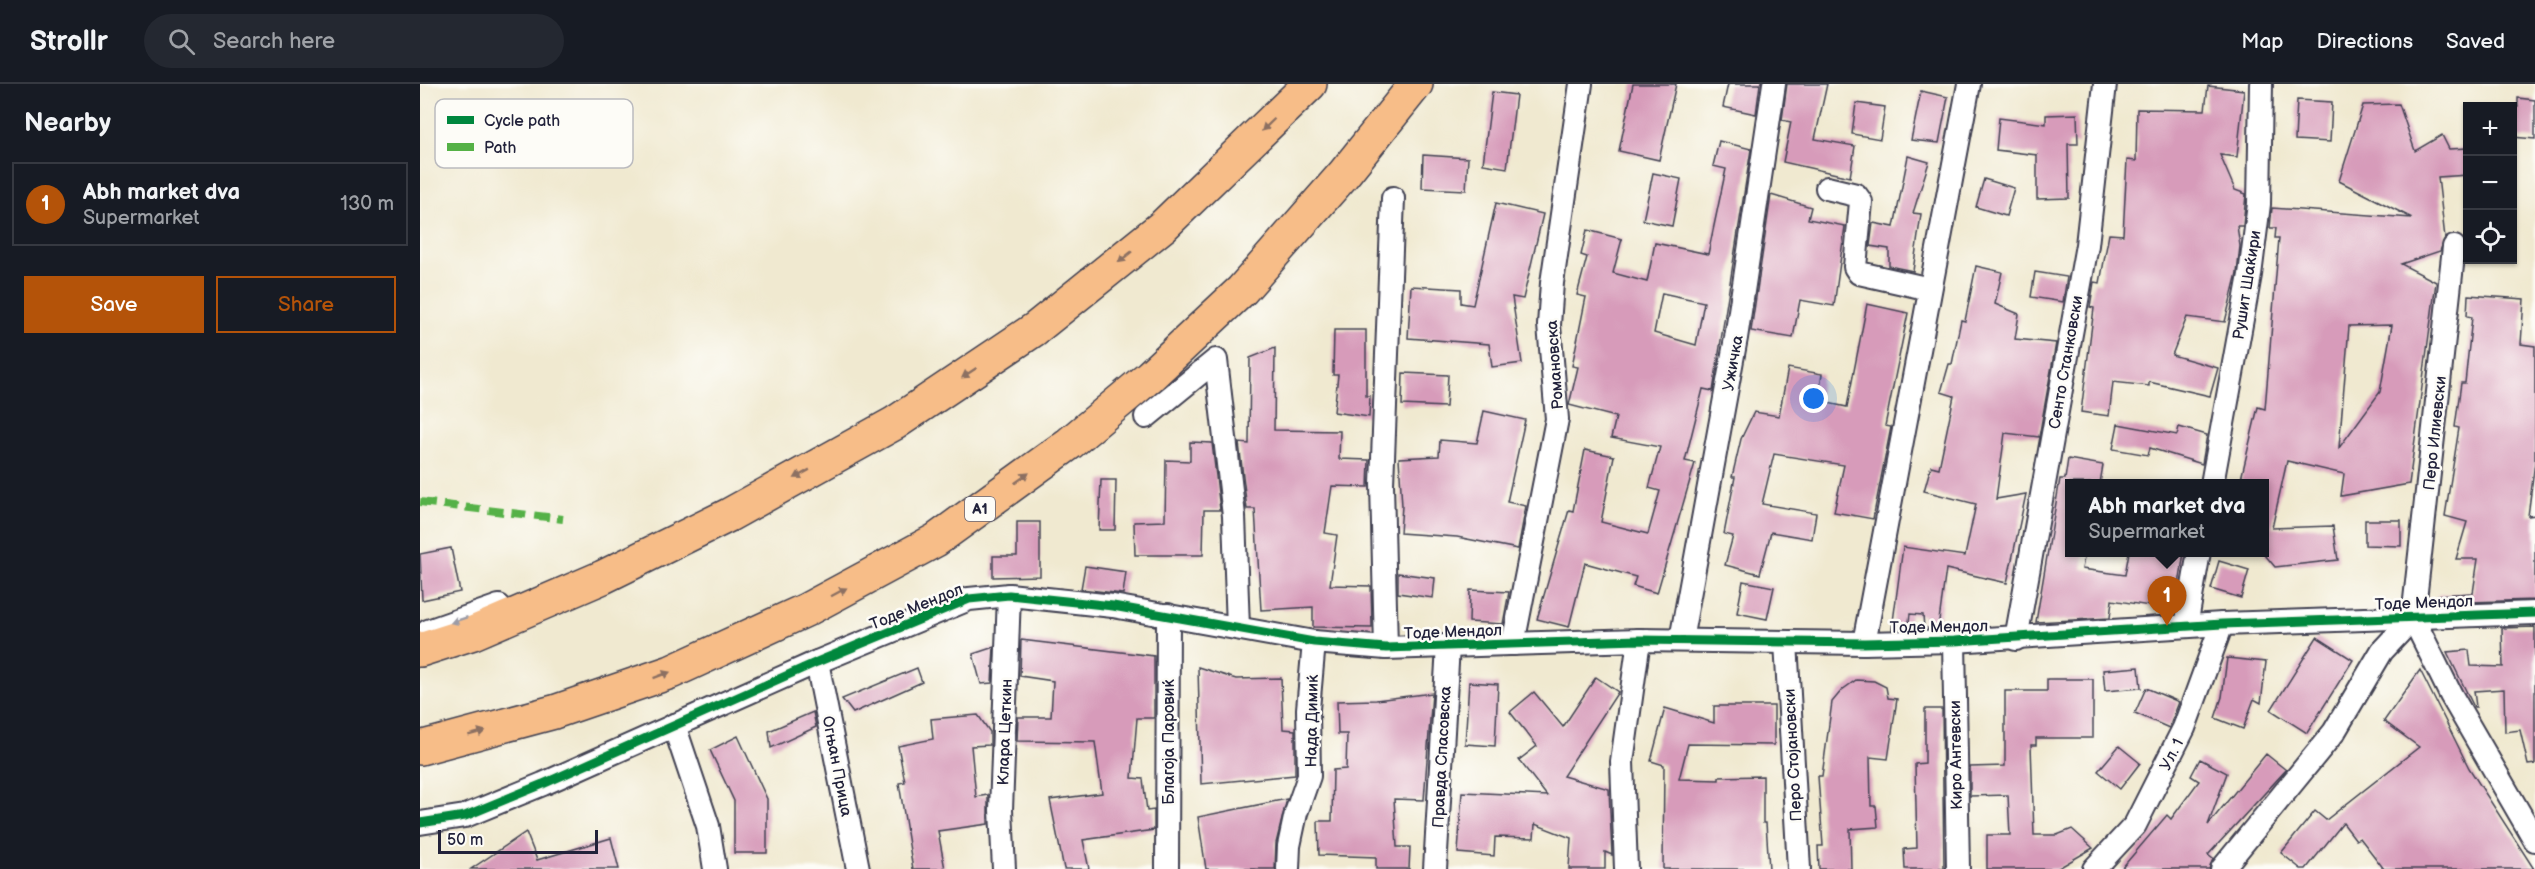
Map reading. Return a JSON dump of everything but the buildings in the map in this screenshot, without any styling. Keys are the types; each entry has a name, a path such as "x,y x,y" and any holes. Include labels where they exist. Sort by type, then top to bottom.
{"highway":[{"path":"420,650 473,633 603,577 729,515 895,423 1035,329 1163,226 1310,84"},
{"name":"A1","path":"420,748 554,712 671,672 806,610 936,540 1070,443 1150,376 1225,306 1343,175 1416,84"}],"street":[{"name":"Романовска","path":"1513,644 1557,419 1549,325 1552,283 1581,84"},
{"name":"Ужичка","path":"1681,640 1736,338 1774,84"},
{"path":"1864,643 1969,84"},
{"name":"Сенто Станковски","path":"2016,639 2087,244 2105,84"},
{"name":"Рушит Шаќири","path":"2213,479 2252,264 2259,204 2261,84"},
{"path":"1827,188 1856,195 1861,202 1855,267 1859,273 1930,289"},
{"name":"Тоде Мендол","path":"1386,648 1382,484 1393,198"},
{"name":"Перо Илиевски","path":"2413,618 2454,247"},
{"path":"1146,417 1216,360 1234,516 1238,628"},
{"path":"420,634 490,609 611,559 729,515"},
{"path":"2186,626 2198,557"},
{"name":"Тоде Мендол","path":"420,823 465,816 543,784 818,662 969,599 1009,595 1168,615 1314,642 1386,648 1639,640 1864,643 1954,641 2016,639 2222,624 2535,613"},
{"name":"Клара Цеткин","path":"1004,869 1001,810 1009,595"},
{"name":"Благоја Паровиќ","path":"1167,869 1168,615"},
{"path":"2222,869 2334,732 2382,651 2413,618 2451,695 2535,840"},
{"name":"Ул. 1","path":"2094,869 2135,825 2184,728 2222,624"},
{"path":"1626,869 1622,762 1639,640"},
{"name":"Киро Антевски","path":"1954,641 1958,869"},
{"name":"Нада Димиќ","path":"1288,869 1289,846 1296,813 1309,776 1308,709 1314,642"},
{"name":"Перо Стојановски","path":"1786,642 1799,869"},
{"name":"Правда Спасовска","path":"1435,869 1448,646"},
{"name":"Огњан Прица","path":"818,662 858,869"},
{"path":"674,725 708,826 715,869"}],"marked path":[{"path":"420,502 563,519"}],"cycle path":[{"path":"420,823 465,816 543,784 817,662 969,599 1009,595 1113,606 1314,642 1386,648 1639,640 1864,643 1954,641 2222,624 2535,613"}],"place":[{"name":"Abh market dva","path":"2167,626"}]}
